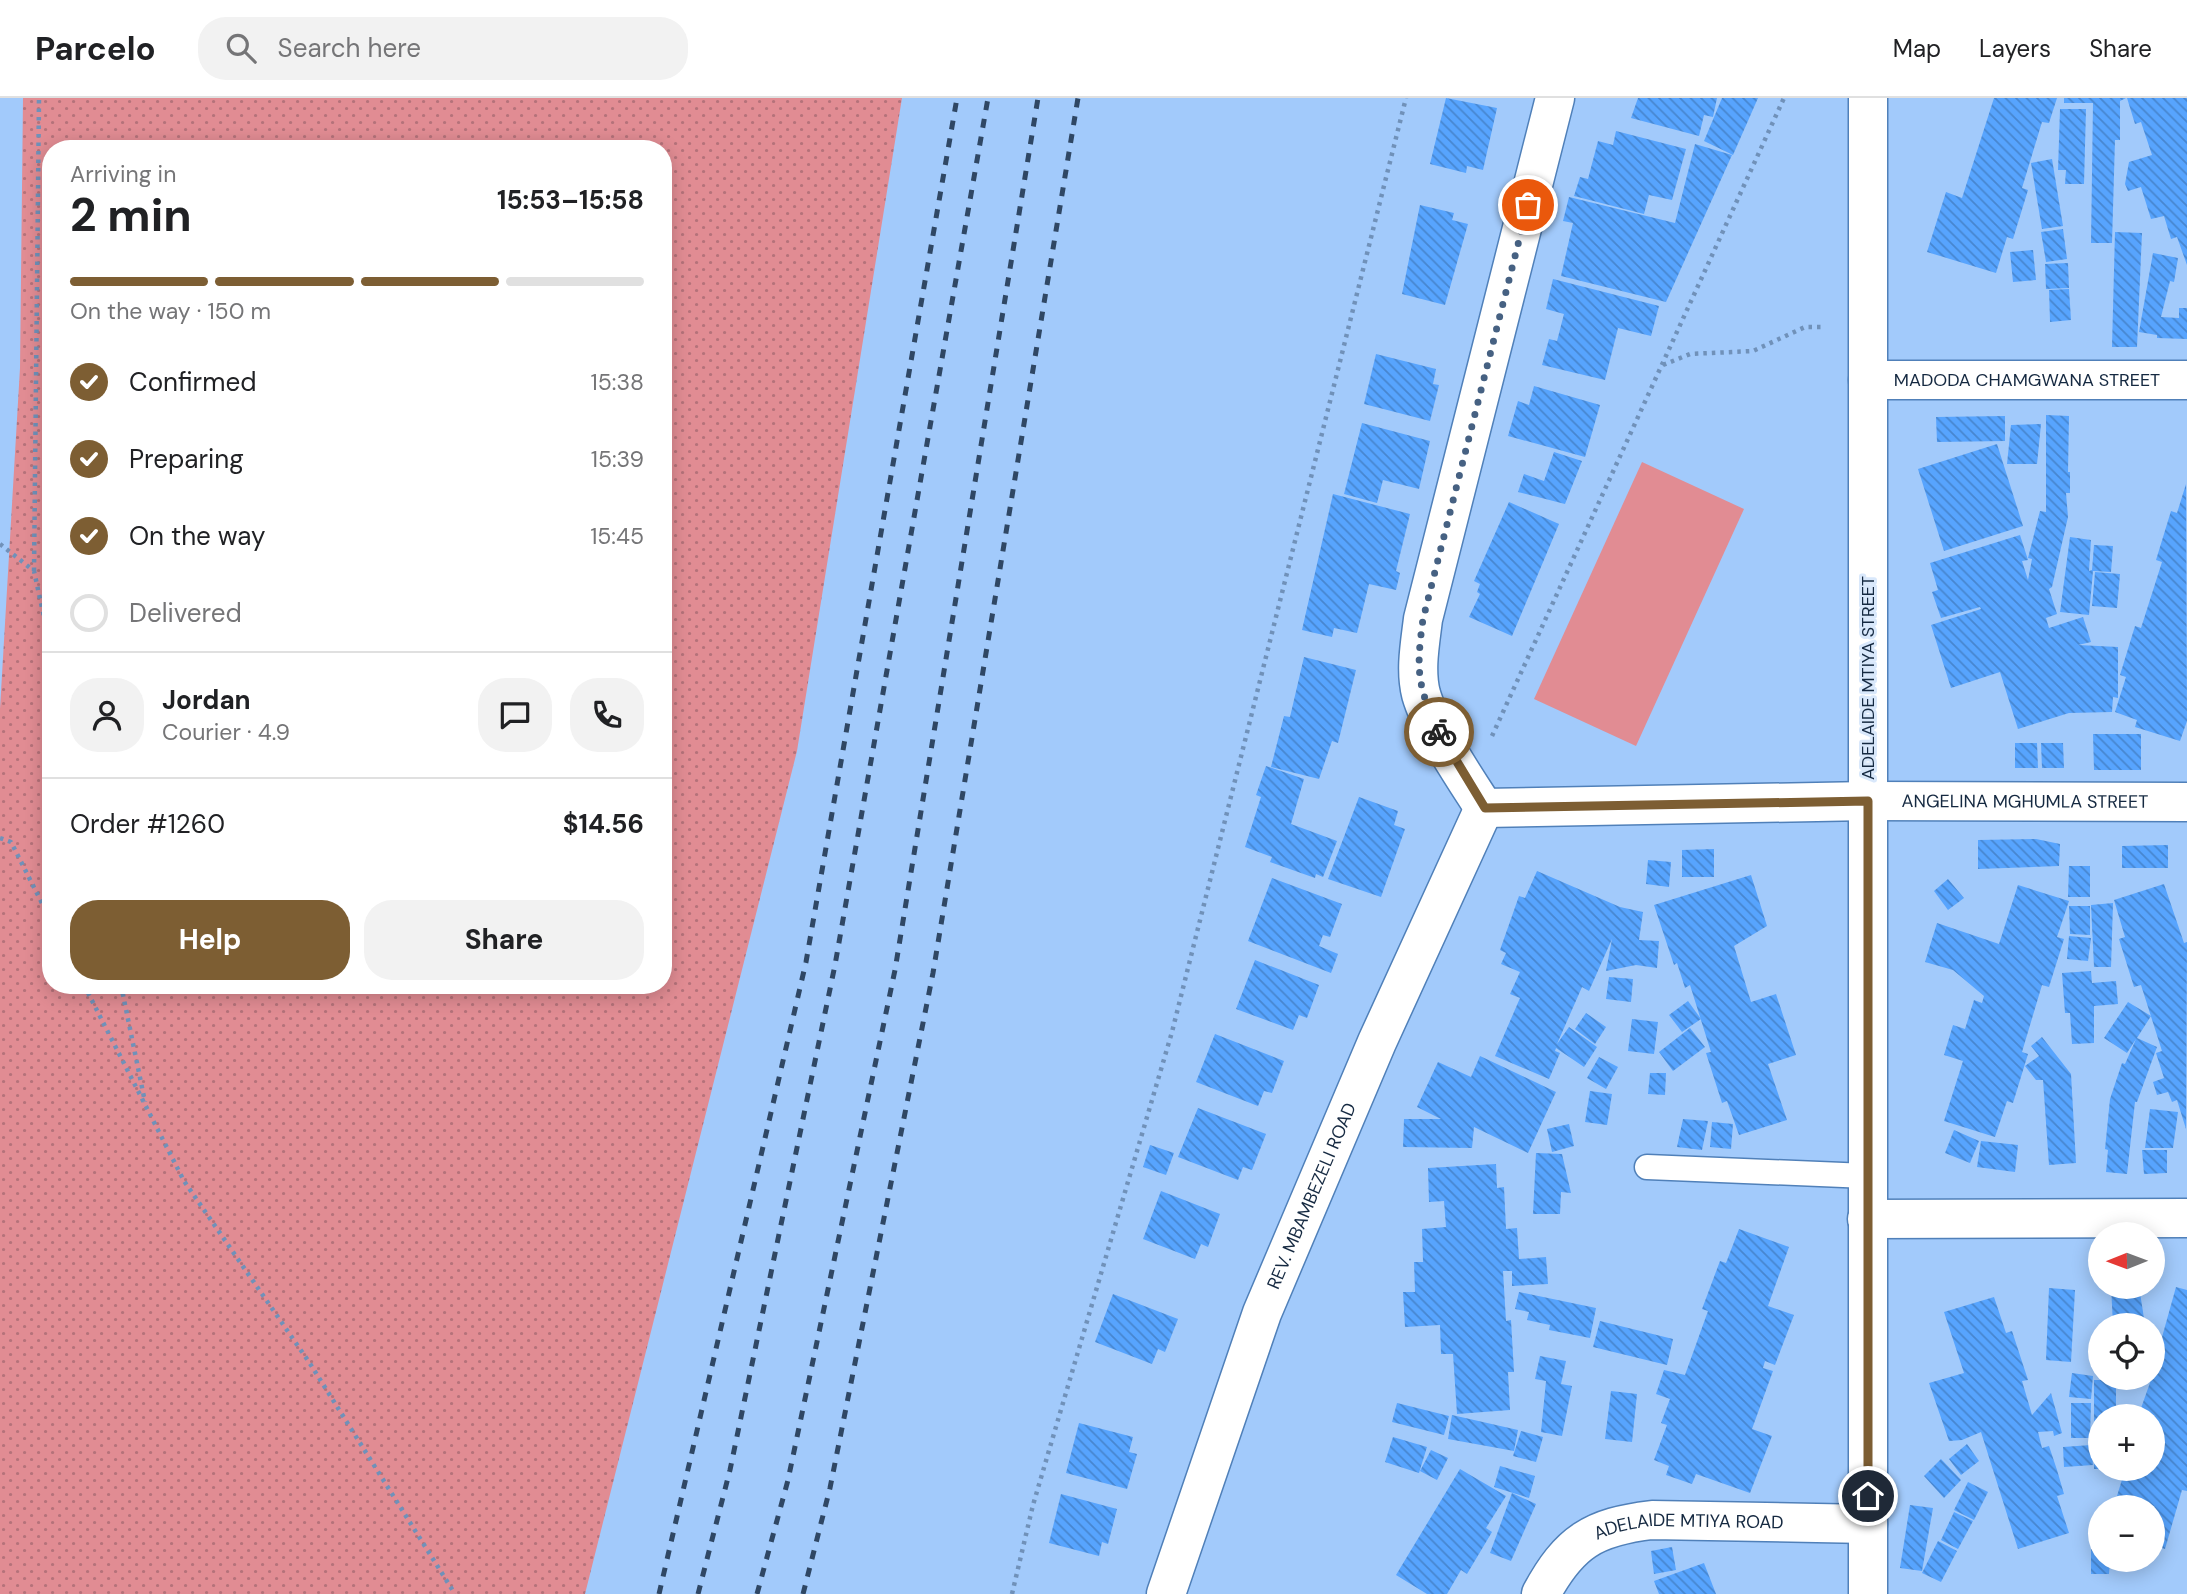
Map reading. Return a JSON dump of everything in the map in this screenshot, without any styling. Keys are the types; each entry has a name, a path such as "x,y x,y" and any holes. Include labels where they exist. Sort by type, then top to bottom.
{"street":[{"path":"1477,796 1421,695 1418,660 1423,619 1555,98"},
{"name":"ADELAIDE MTIYA STREET","path":"1868,98 1868,1594"},
{"name":"MADODA CHAMGWANA STREET","path":"1868,380 2187,380"},
{"name":"ANGELINA MGHUMLA STREET","path":"1477,796 2187,802"},
{"name":"REV. MBAMBEZELI ROAD","path":"1166,1594 1262,1313 1377,1042 1477,796"},
{"path":"1867,1219 2187,1218"},
{"name":"ADELAIDE MTIYA ROAD","path":"1541,1594 1558,1563 1584,1538 1618,1524 1652,1520 1868,1524"}],"lane":[{"path":"1647,1167 1867,1176"}],"path":[{"path":"39,98 34,571 42,608"},
{"path":"1012,1594 1033,1505 1172,1032 1406,98"},
{"path":"1477,796 1662,365 1784,98"},
{"path":"1662,365 1690,354 1753,351 1805,327 1868,325"},
{"path":"0,544 34,571"},
{"path":"0,838 11,842 42,903"},
{"path":"89,994 184,1181 309,1362 455,1594"},
{"path":"123,994 147,1109"}],"shaded area":[{"path":"23,98 902,98 797,751 585,1594 0,1594 0,709 20,368"},
{"path":"1642,462 1744,509 1636,746 1534,699"}],"building":[{"path":"1446,98 1497,108 1483,170 1467,166 1466,173 1430,164"},
{"path":"1638,98 1717,98 1713,117 1704,115 1699,136 1631,118"},
{"path":"1722,98 1758,98 1733,155 1704,141"},
{"path":"1994,98 2057,98 2049,123 2042,122 2022,188 2028,190 2013,239 2007,237 1996,273 1927,252 1946,192 1962,198"},
{"path":"2064,98 2126,98 2120,101 2120,140 2115,140 2112,243 2091,243 2093,103 2064,103"},
{"path":"2127,98 2187,98 2187,265 2177,237 2171,239 2164,216 2151,219 2141,187 2128,191 2125,184 2129,162 2152,155 2141,122 2135,124"},
{"path":"2060,109 2086,109 2084,184 2065,184 2066,170 2058,170"},
{"path":"1616,131 1686,149 1672,200 1649,195 1644,214 1574,196 1580,177 1588,179 1598,141 1613,145"},
{"path":"1695,144 1732,155 1666,302 1561,276 1573,223 1563,221 1569,197 1675,223"},
{"path":"2052,159 2063,226 2042,229 2031,163"},
{"path":"1420,205 1454,213 1452,220 1468,224 1445,305 1402,294"},
{"path":"2063,229 2067,259 2046,262 2041,232"},
{"path":"2115,232 2142,233 2137,347 2112,347"},
{"path":"2033,250 2036,280 2013,282 2010,252"},
{"path":"2153,253 2178,258 2174,282 2170,281 2161,317 2179,318 2179,308 2187,308 2187,339 2157,338 2157,335 2139,332"},
{"path":"2068,263 2069,288 2046,289 2045,264"},
{"path":"1553,279 1659,306 1651,336 1618,328 1605,380 1542,365 1549,339 1557,341 1564,314 1546,309"},
{"path":"2069,289 2071,320 2050,322 2049,290"},
{"path":"1376,354 1436,369 1433,384 1439,385 1430,421 1364,404"},
{"path":"1534,386 1600,405 1585,457 1508,436 1518,401 1529,405"},
{"path":"2046,415 2069,416 2070,493 2066,493 2068,517 2052,587 2049,589 2057,614 2046,618 2049,628 2083,617 2091,642 2078,645 2118,647 2118,698 2113,697 2112,712 2069,713 2018,729 2000,672 1951,688 1931,625 1981,609 1980,607 1941,618 1932,592 1938,590 1930,563 2020,535 2028,560 2022,561 2028,580 2032,559 2028,558 2040,511 2046,512"},
{"path":"2005,416 2005,441 1937,442 1936,417"},
{"path":"1362,423 1430,441 1419,489 1383,480 1377,503 1344,494"},
{"path":"2041,424 2037,464 2007,464 2011,425"},
{"path":"1997,444 2023,526 1944,551 1918,469"},
{"path":"1554,452 1582,461 1565,504 1518,492 1524,474 1544,481"},
{"path":"2186,484 2187,721 2180,741 2135,727 2137,720 2115,712 2126,677 2120,675 2135,626 2141,628 2162,562 2156,560 2171,511 2177,513"},
{"path":"1333,494 1410,514 1396,571 1400,573 1396,590 1369,584 1357,633 1334,628 1332,637 1302,630"},
{"path":"1509,502 1559,524 1512,636 1469,617 1480,594 1477,592 1480,584 1474,581"},
{"path":"2070,537 2091,540 2089,571 2092,570 2094,545 2113,546 2111,572 2093,571 2089,615 2060,612"},
{"path":"2095,572 2120,574 2117,608 2092,606"},
{"path":"1304,657 1356,670 1338,743 1332,741 1319,779 1271,767 1284,716 1290,717"},
{"path":"2093,734 2141,734 2141,770 2094,770"},
{"path":"2015,743 2037,743 2038,768 2015,768"},
{"path":"2041,743 2063,743 2064,768 2042,768"},
{"path":"1266,766 1304,779 1291,824 1337,841 1323,877 1316,874 1315,878 1270,862 1272,857 1245,847 1261,797 1256,795"},
{"path":"1359,797 1398,811 1394,825 1405,829 1381,897 1328,879"},
{"path":"2036,839 2060,844 2059,866 1978,869 1978,840"},
{"path":"2168,845 2168,868 2122,868 2122,846"},
{"path":"1714,849 1714,877 1682,877 1682,850"},
{"path":"1648,860 1671,862 1669,887 1646,884"},
{"path":"2069,866 2090,866 2090,897 2068,897"},
{"path":"1537,871 1620,907 1643,912 1639,940 1659,941 1657,968 1636,965 1606,971 1612,939 1589,991 1582,987 1557,1044 1569,1027 1597,1047 1584,1067 1556,1048 1555,1051 1560,1053 1549,1079 1495,1056 1520,998 1510,994 1520,972 1501,964 1506,953 1500,950 1519,896 1525,898"},
{"path":"1751,875 1767,926 1734,946 1751,1002 1776,994 1796,1055 1768,1064 1787,1120 1739,1135 1727,1101 1722,1103 1706,1053 1711,1052 1690,985 1685,988 1677,963 1674,965 1654,905"},
{"path":"1272,878 1342,904 1330,937 1323,935 1319,946 1338,954 1331,973 1248,941"},
{"path":"1948,879 1964,898 1948,910 1934,891"},
{"path":"2164,884 2184,943 2187,942 2186,1129 2177,1100 2172,1102 2168,1092 2157,1095 2153,1082 2164,1078 2156,1053 2162,1051 2141,985 2134,987 2119,939 2125,937 2114,900"},
{"path":"2018,885 2069,901 2057,937 2064,939 2049,987 2042,985 2022,1052 2028,1054 2013,1103 2007,1101 1995,1137 1944,1121 1963,1061 1944,1055 1953,1025 1965,1029 1974,1000 1982,1003 1984,996 1953,970 1925,962 1937,923 1999,944"},
{"path":"2113,903 2111,967 2094,967 2091,905"},
{"path":"2069,906 2090,906 2090,935 2070,934"},
{"path":"2069,936 2091,938 2088,961 2067,959"},
{"path":"1255,960 1319,985 1307,1018 1299,1015 1293,1030 1236,1009"},
{"path":"2091,971 2092,983 2116,981 2118,1004 2094,1006 2094,1043 2072,1044 2070,1013 2065,1013 2062,973"},
{"path":"1609,977 1633,979 1631,1002 1606,999"},
{"path":"1688,1001 1701,1019 1682,1032 1669,1015"},
{"path":"2128,1002 2151,1016 2137,1038 2157,1047 2135,1102 2127,1174 2106,1172 2108,1150 2105,1149 2110,1099 2122,1063 2125,1064 2136,1039 2127,1053 2104,1038"},
{"path":"1586,1013 1606,1027 1595,1044 1575,1029"},
{"path":"1632,1019 1658,1022 1654,1054 1628,1051"},
{"path":"1690,1028 1705,1047 1673,1071 1659,1052"},
{"path":"1215,1034 1284,1061 1272,1093 1264,1091 1258,1106 1196,1082"},
{"path":"2042,1037 2071,1074 2076,1163 2049,1165 2043,1080 2036,1080 2025,1066 2039,1056 2031,1046"},
{"path":"1480,1056 1556,1092 1528,1153 1474,1127 1472,1148 1403,1147 1404,1119 1441,1119 1417,1107 1438,1062 1471,1077"},
{"path":"1599,1057 1618,1067 1606,1089 1587,1078"},
{"path":"1650,1073 1666,1073 1665,1095 1648,1094"},
{"path":"1590,1091 1612,1094 1607,1125 1585,1122"},
{"path":"1198,1108 1266,1134 1252,1170 1243,1167 1238,1180 1178,1157"},
{"path":"2150,1109 2178,1112 2173,1148 2145,1148"},
{"path":"1683,1119 1708,1121 1702,1150 1677,1147"},
{"path":"1712,1122 1733,1124 1731,1149 1710,1147"},
{"path":"1569,1124 1574,1146 1552,1152 1547,1129"},
{"path":"1954,1130 1979,1141 1970,1163 1945,1153"},
{"path":"1981,1141 2018,1145 2015,1172 1977,1167"},
{"path":"1150,1145 1174,1153 1166,1175 1143,1167"},
{"path":"2142,1150 2167,1150 2167,1173 2144,1174"},
{"path":"1536,1153 1562,1154 1571,1193 1561,1192 1560,1214 1533,1214"},
{"path":"1496,1164 1497,1188 1504,1187 1506,1229 1517,1228 1519,1259 1546,1257 1548,1284 1512,1286 1512,1271 1503,1271 1506,1321 1511,1320 1514,1372 1508,1372 1510,1410 1457,1414 1453,1354 1441,1354 1440,1325 1405,1327 1403,1292 1415,1292 1414,1262 1423,1262 1422,1229 1446,1227 1444,1201 1429,1202 1428,1168"},
{"path":"1161,1191 1220,1214 1208,1247 1201,1244 1195,1259 1143,1239"},
{"path":"1739,1229 1789,1247 1768,1306 1794,1315 1775,1365 1765,1361 1763,1368 1773,1371 1752,1429 1772,1436 1750,1493 1696,1474 1692,1484 1666,1475 1669,1466 1654,1460 1667,1425 1661,1423 1670,1399 1656,1394 1664,1370 1685,1375 1708,1311 1702,1309 1720,1261 1726,1263"},
{"path":"2176,1287 2187,1290 2187,1491 2182,1490 2165,1549 2165,1495 2117,1495 2122,1481 2165,1481 2165,1404 2142,1404 2147,1390 2165,1390 2165,1326"},
{"path":"2049,1288 2075,1290 2071,1362 2046,1360"},
{"path":"1519,1292 1596,1308 1590,1338 1549,1330 1550,1325 1527,1320 1529,1312 1515,1309"},
{"path":"1113,1294 1178,1319 1165,1352 1158,1349 1152,1364 1095,1342"},
{"path":"1994,1297 2006,1333 2012,1331 2028,1380 2022,1381 2032,1415 2051,1393 2062,1433 2054,1436 2053,1431 2038,1432 2042,1448 2049,1446 2057,1470 2064,1494 2057,1496 2069,1533 2018,1549 1981,1432 1962,1440 1949,1441 1929,1383 1964,1373 1944,1312"},
{"path":"2112,1299 2141,1299 2143,1313 2112,1313"},
{"path":"1600,1321 1673,1339 1667,1365 1593,1347"},
{"path":"1540,1356 1566,1361 1561,1384 1572,1386 1562,1436 1541,1432 1546,1381 1535,1379"},
{"path":"2072,1373 2088,1375 2091,1399 2069,1397"},
{"path":"2094,1390 2116,1390 2116,1404 2094,1404"},
{"path":"1611,1391 1637,1394 1632,1442 1605,1439"},
{"path":"1397,1403 1449,1416 1444,1435 1392,1422"},
{"path":"2071,1403 2091,1403 2088,1404 2088,1438 2071,1438"},
{"path":"1452,1415 1518,1430 1514,1451 1448,1439"},
{"path":"1079,1423 1133,1437 1129,1452 1137,1454 1127,1489 1066,1473"},
{"path":"1521,1431 1543,1437 1536,1462 1513,1456"},
{"path":"1393,1437 1427,1447 1419,1473 1385,1462"},
{"path":"1967,1444 1979,1461 1961,1475 1949,1459"},
{"path":"2088,1445 2088,1465 2064,1467 2063,1447"},
{"path":"1431,1450 1448,1458 1437,1480 1420,1471"},
{"path":"1941,1459 1961,1480 1944,1498 1924,1476"},
{"path":"1500,1466 1535,1476 1529,1498 1494,1487"},
{"path":"1460,1469 1506,1496 1486,1528 1492,1532 1467,1574 1461,1570 1447,1594 1427,1594 1396,1575"},
{"path":"1968,1482 1988,1492 1974,1520 1954,1510"},
{"path":"1512,1493 1536,1504 1511,1561 1490,1553"},
{"path":"1061,1494 1117,1509 1108,1544 1102,1542 1099,1556 1049,1543"},
{"path":"1910,1505 1933,1508 1922,1571 1900,1568"},
{"path":"1954,1512 1973,1521 1958,1549 1941,1540"},
{"path":"1938,1541 1957,1551 1941,1582 1922,1573"},
{"path":"1672,1547 1676,1570 1654,1574 1651,1551"},
{"path":"1704,1563 1716,1594 1659,1594 1654,1581"},
{"path":"2091,1572 2109,1572 2109,1574"}],"railway":[{"path":"659,1594 806,962 957,98"},
{"path":"698,1594 730,1470 835,965 988,98"},
{"path":"757,1594 788,1480 895,970 1038,98"},
{"path":"803,1594 830,1488 933,973 1078,98"}],"way so far":[{"path":"1439,732 1421,695 1418,660 1423,619 1442,555 1528,205"}],"route":[{"path":"1439,732 1485,808 1868,801 1868,1496"}]}
